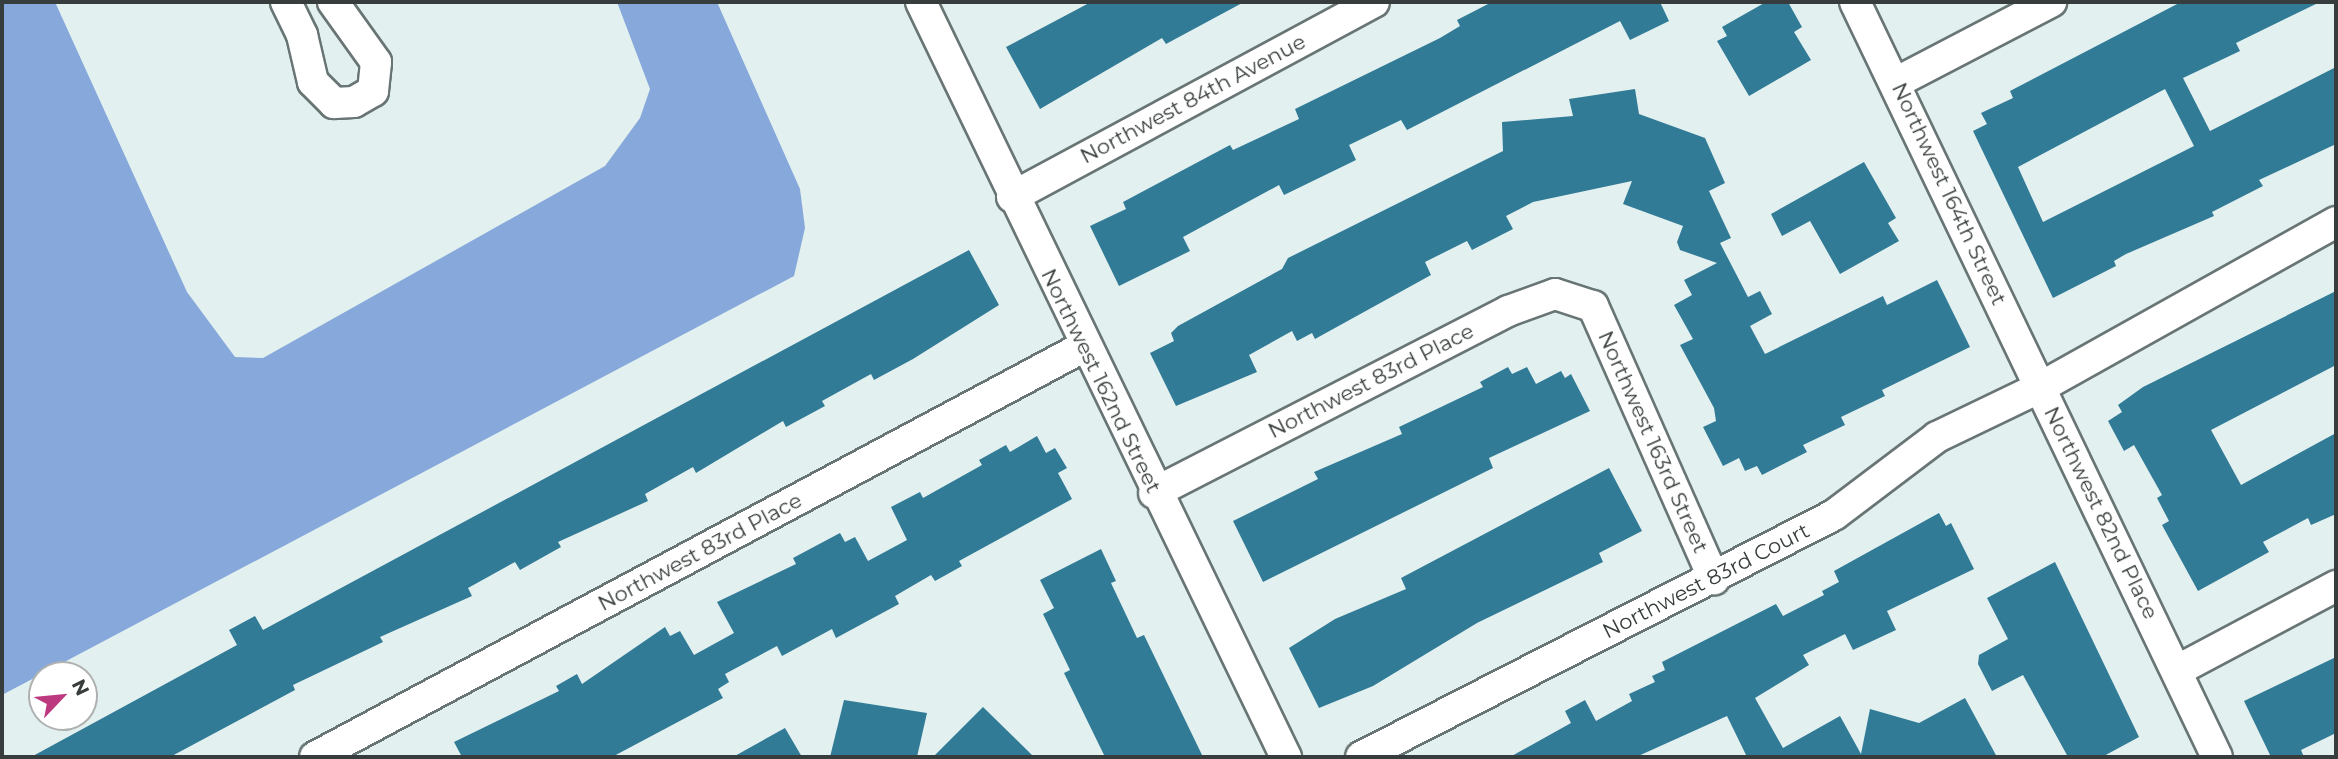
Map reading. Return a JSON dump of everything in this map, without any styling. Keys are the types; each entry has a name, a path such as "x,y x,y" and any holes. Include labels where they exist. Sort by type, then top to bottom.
{"street":[{"path":"286,2 302,35 313,82 334,103 354,103 373,91 376,62 333,2"},
{"name":"Northwest 162nd Street","path":"921,2 1154,493 1286,757"},
{"name":"Northwest 84th Avenue","path":"1012,197 1374,2"},
{"name":"Northwest 164th Street","path":"1855,2 1897,82 2039,388"},
{"path":"1897,82 2051,2"},
{"name":"Northwest 82nd Place","path":"2178,670 2039,388 2336,222"},
{"name":"Northwest 83rd Place","path":"1154,493 1508,311 1555,294 1593,306"},
{"name":"Northwest 163rd Street","path":"1593,306 1714,579"},
{"name":"Northwest 83rd Place","path":"315,757 1086,346"},
{"name":"Northwest 83rd Court","path":"1361,757 1714,579 1835,514 1937,438 2039,388"},
{"path":"2217,757 2178,670 2336,586"}],"water":[{"path":"2,2 55,2 187,292 235,357 263,358 605,166 640,118 650,89 617,2 717,2 800,189 805,228 794,276 66,661 28,661 28,681 2,695"}],"building":[{"path":"1091,2 1244,2 1166,44 1162,38 1040,109 1006,47"},
{"path":"1492,2 1660,2 1669,21 1630,40 1620,21 1407,130 1401,120 1349,145 1356,160 1284,195 1279,185 1183,237 1190,251 1119,286 1090,226 1126,209 1123,202 1230,145 1233,150 1299,119 1295,109 1440,38 1460,26 1457,20"},
{"path":"1766,2 1788,2 1802,27 1794,32 1811,60 1749,96 1717,41 1727,36 1722,27"},
{"path":"2181,2 2320,2 2236,43 2240,51 2183,78 2210,131 2336,67 2336,144 2259,180 2263,186 2212,212 2214,216 2126,254 2114,261 2116,266 2053,298 1973,131 1987,124 1981,113 2013,98 2010,91","holes":["2165,89 2194,146 2043,222 2018,167"]},
{"path":"1635,89 1639,114 1705,138 1725,183 1709,191 1731,238 1720,243 1748,297 1760,291 1772,314 1750,326 1765,354 1883,296 1887,305 1937,280 1970,347 1882,390 1885,396 1841,417 1845,425 1803,445 1807,452 1762,475 1757,466 1745,471 1739,458 1723,466 1703,427 1716,421 1714,408 1680,345 1693,339 1674,305 1692,295 1684,280 1717,263 1680,250 1677,242 1683,226 1623,204 1632,181 1533,202 1506,216 1513,229 1472,250 1467,241 1425,262 1431,275 1315,339 1312,333 1297,341 1292,331 1249,355 1257,372 1176,406 1150,353 1174,341 1171,333 1178,326 1282,269 1288,258 1503,151 1502,122 1573,116 1569,99"},
{"path":"1864,162 1896,218 1888,223 1899,241 1840,274 1810,221 1782,236 1771,214"},
{"path":"969,250 999,305 913,359 874,380 871,374 822,401 825,406 786,427 783,421 696,473 693,467 645,494 648,501 558,542 561,547 520,570 515,562 468,588 472,596 380,637 383,642 293,685 295,690 170,757 31,757 79,731 98,731 98,721 237,645 229,630 255,616 263,630"},
{"path":"2336,291 2336,365 2211,430 2241,485 2336,433 2336,514 2311,525 2308,518 2263,542 2269,552 2198,591 2162,525 2169,521 2157,498 2162,495 2134,445 2124,451 2108,421 2122,412 2118,405 2143,387"},
{"path":"1508,367 1512,374 1527,367 1536,384 1561,371 1565,378 1571,374 1590,411 1489,458 1493,468 1263,582 1233,521 1318,479 1314,472 1402,434 1399,427 1483,387 1480,382"},
{"path":"1037,436 1046,453 1055,448 1067,468 1058,473 1072,499 959,561 962,566 935,581 931,575 895,596 899,604 836,638 832,629 782,656 777,646 725,674 729,682 718,689 723,698 612,757 462,757 454,742 559,691 556,686 577,674 582,684 665,627 670,636 680,631 694,655 734,633 717,602 796,564 793,558 840,533 845,542 855,537 868,561 907,540 891,507 920,492 923,498 982,465 979,460 1006,445 1010,452"},
{"path":"1609,468 1642,531 1599,553 1603,562 1477,623 1373,686 1319,708 1289,648 1335,619 1406,589 1401,578"},
{"path":"1939,513 1946,526 1951,523 1974,569 1887,611 1896,630 1853,650 1845,634 1803,655 1809,665 1755,698 1783,748 1840,716 1861,754 1870,709 1919,723 1965,698 1997,757 1747,757 1727,716 1636,757 1510,757 1571,723 1565,711 1585,700 1596,721 1632,701 1629,694 1655,682 1652,676 1665,670 1662,662 1776,604 1783,616 1824,595 1822,591 1839,582 1834,571"},
{"path":"1101,549 1116,581 1111,583 1137,638 1144,635 1203,757 1105,757 1064,673 1070,670 1043,614 1054,608 1040,580"},
{"path":"2055,562 2139,737 2102,757 2068,757 2023,675 1992,691 1978,664 1979,655 2008,639 1987,598"},
{"path":"2336,657 2336,733 2301,750 2304,757 2271,757 2244,701"},
{"path":"844,700 927,713 917,757 830,757"},
{"path":"983,707 1034,757 933,757"},
{"path":"785,728 802,757 733,757"}]}
